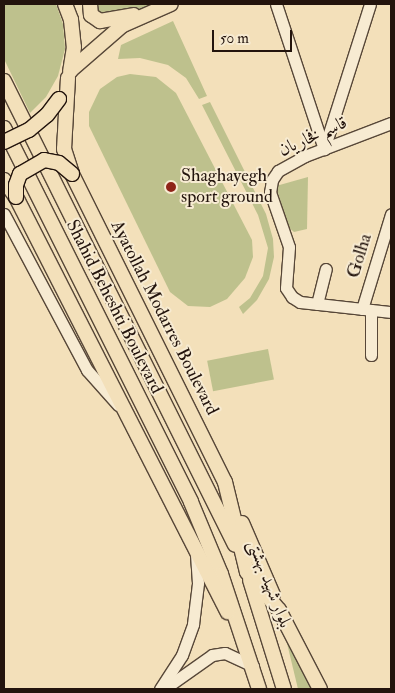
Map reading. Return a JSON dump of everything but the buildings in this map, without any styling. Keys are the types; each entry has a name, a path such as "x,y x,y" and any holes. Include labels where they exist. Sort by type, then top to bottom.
{"main road":[{"path":"4,142 29,130 47,115 59,99 69,74 74,47 71,20 65,4"},
{"path":"90,4 92,15 100,21 146,13"},
{"path":"69,74 123,25 146,13 171,4"},
{"name":"Ayatollah Modarres Boulevard","path":"69,74 64,149 72,174 225,482 247,572"},
{"name":"بلوار شهید بهشتی","path":"4,81 247,572 284,689"},
{"path":"4,128 191,502 248,648 259,689"},
{"path":"16,197 16,185 20,174 33,164 51,160 72,174"},
{"path":"4,180 16,197 196,556 248,648"},
{"path":"225,482 279,610 320,689"},
{"path":"247,572 279,610"}],"street":[{"path":"276,4 324,149"},
{"path":"324,149 370,4"},
{"name":"قاسم فخاریان","path":"317,304 300,302 286,288 289,247 270,192 272,180 278,171 324,149 391,123"},
{"path":"4,214 87,370 125,413"},
{"name":"Golha","path":"371,355 366,310 391,214"},
{"path":"326,269 317,304 391,312"},
{"path":"162,689 182,655 193,624 198,582 196,556"},
{"path":"162,689 212,655 225,653 253,666"}],"green space":[{"path":"4,4 56,4 63,24 65,49 58,76 46,97 30,113 4,59"},
{"path":"90,4 171,4 100,21"},
{"path":"173,21 207,96 199,99 186,78 168,65 140,58 118,59 121,45"},
{"name":"Shaghayegh sport ground","path":"130,74 156,77 176,93 252,240 253,257 245,278 227,299 210,307 188,306 170,292 89,126 89,112 100,89 117,77"},
{"path":"210,102 266,214 273,239 274,257 269,279 257,300 243,314 239,307 250,298 263,276 268,248 258,215 202,105"},
{"path":"308,177 307,229 294,232 288,227 276,186"},
{"path":"268,349 274,379 213,391 207,361"},
{"path":"279,610 320,689 298,689"}],"place":[{"name":"Shaghayegh sport ground","path":"171,187"}]}
